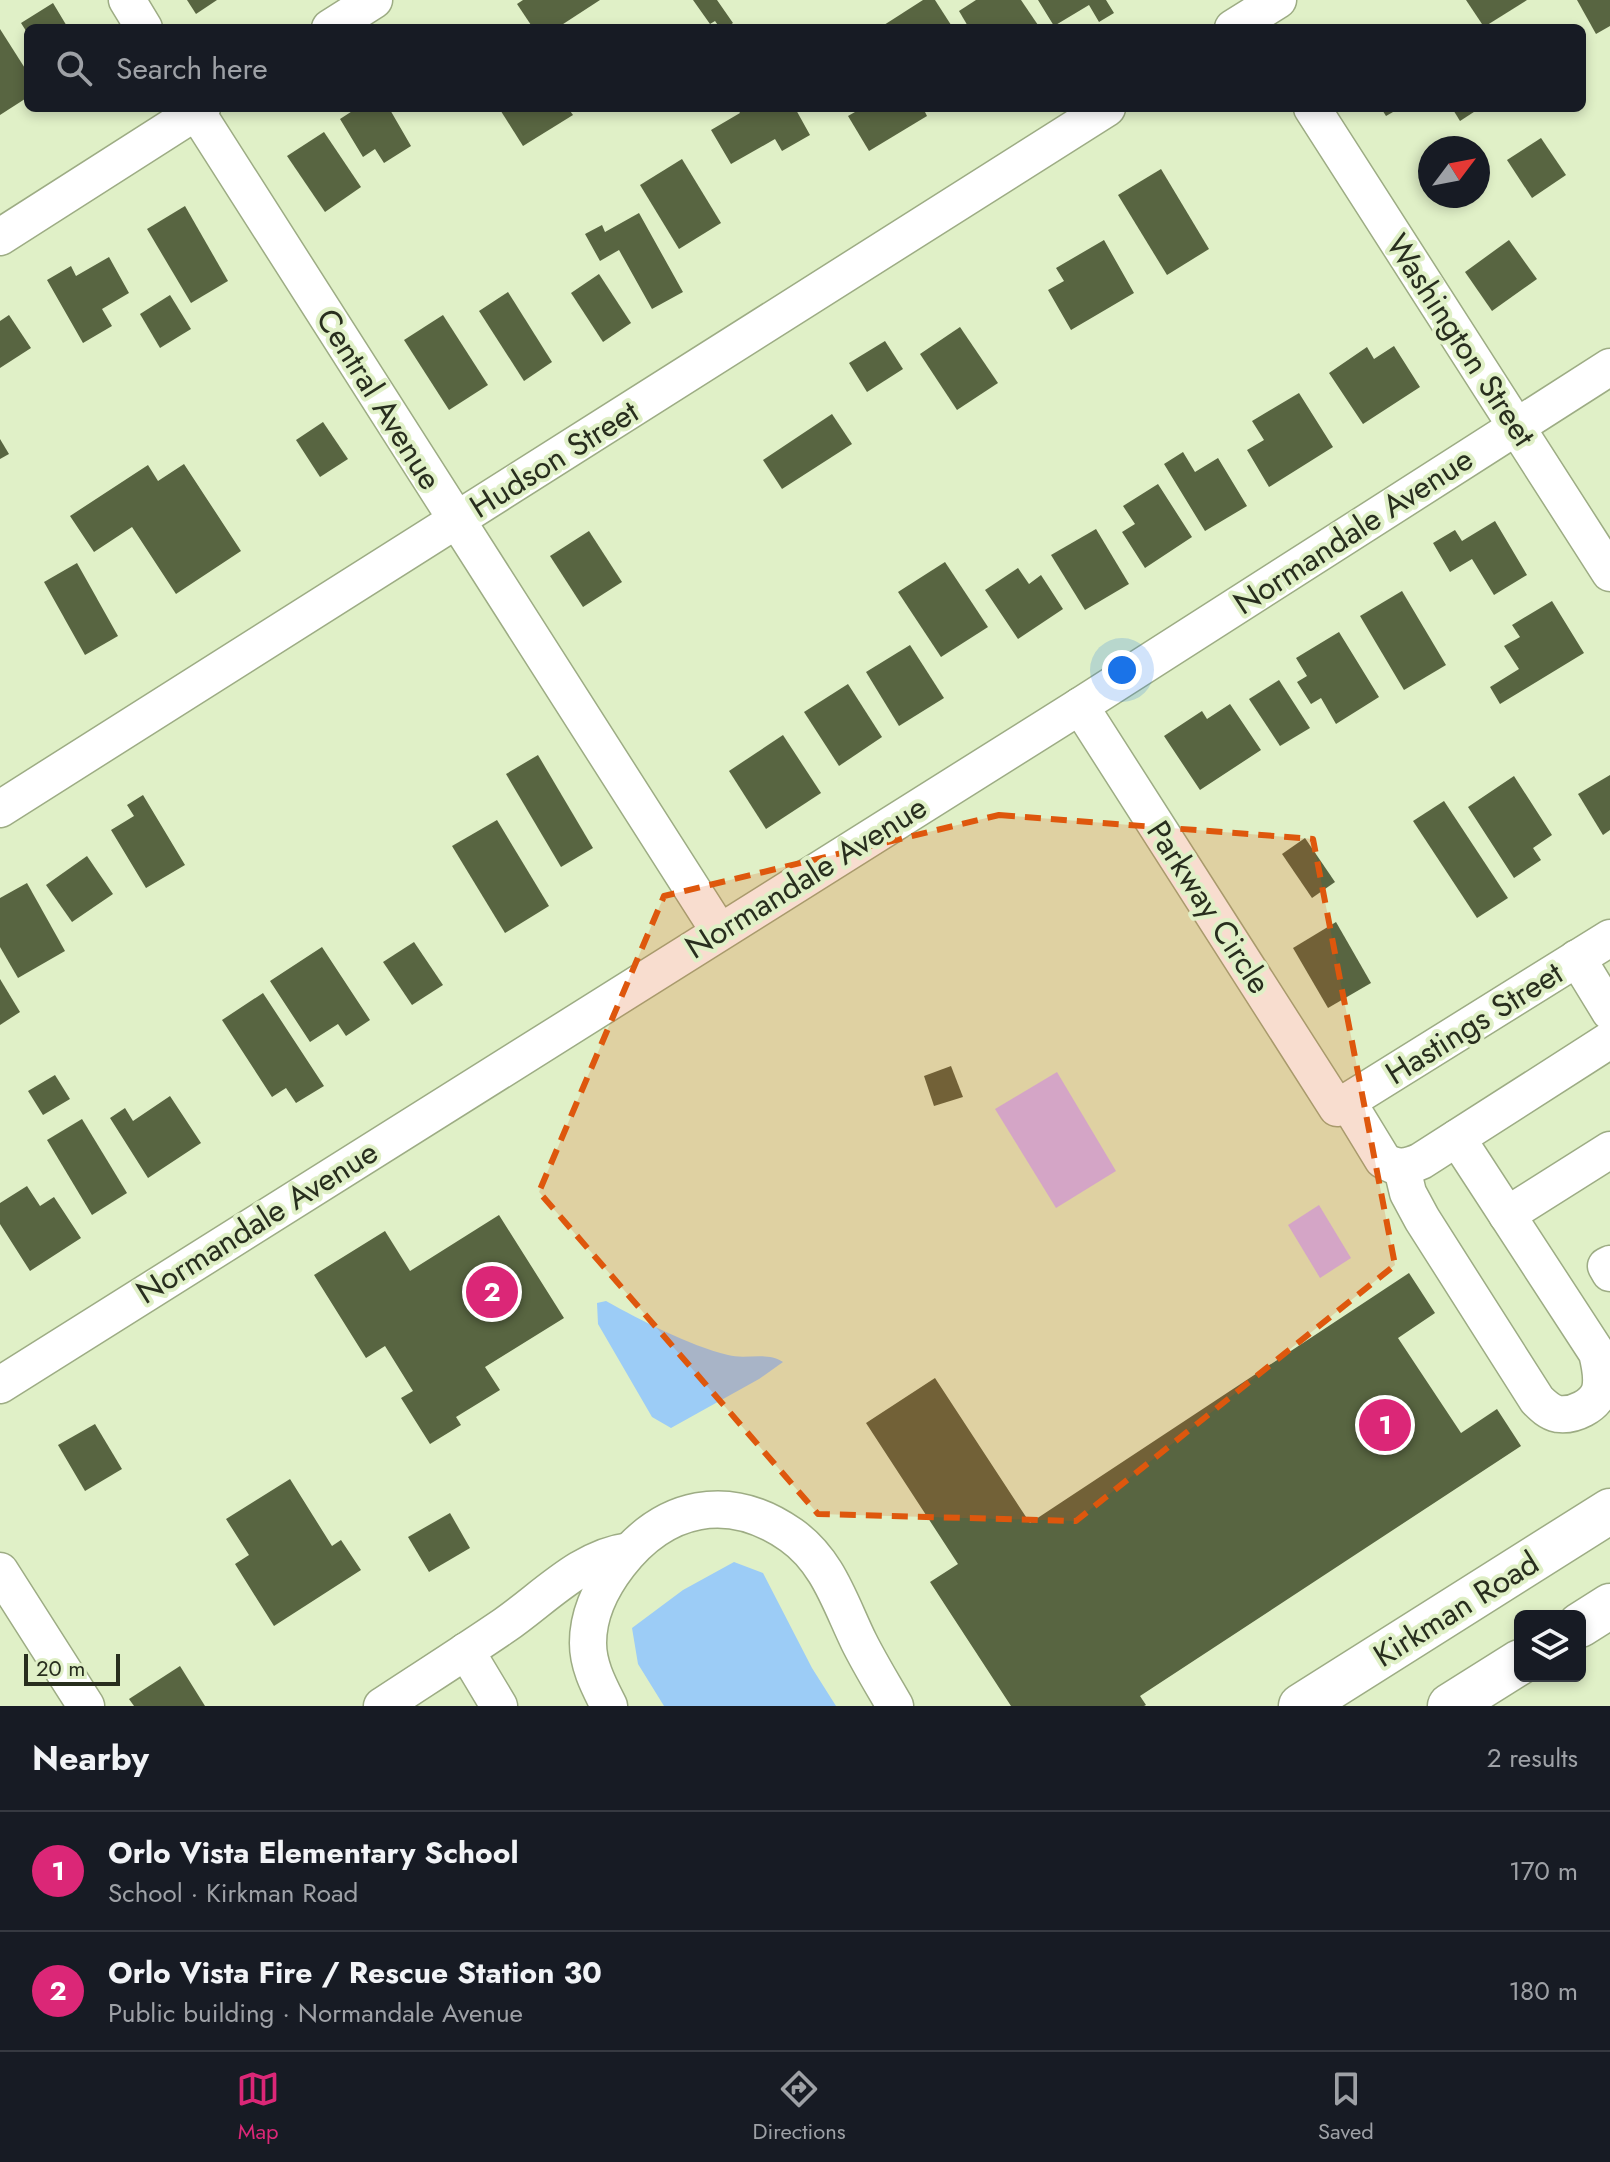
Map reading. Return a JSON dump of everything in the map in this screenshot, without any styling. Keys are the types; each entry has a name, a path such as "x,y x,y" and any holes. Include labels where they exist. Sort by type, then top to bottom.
{"main road":[{"name":"Kirkman Road","path":"1301,1706 1610,1511"},
{"path":"1586,1621 1610,1606"},
{"path":"1361,1706 1402,1644"},
{"path":"1450,1706 1514,1666"}],"street":[{"path":"127,0 142,24"},
{"path":"336,24 374,0"},
{"path":"0,237 193,112"},
{"name":"Central Avenue","path":"200,112 456,521 719,931"},
{"name":"Hudson Street","path":"0,809 1101,112"},
{"name":"Washington Street","path":"1315,112 1610,573"},
{"name":"Normandale Avenue","path":"0,1385 1080,706 1610,367"},
{"name":"Parkway Circle","path":"1080,706 1342,1104 1383,1160 1391,1166 1402,1168"},
{"name":"Hastings Street","path":"1342,1104 1610,938"},
{"path":"1577,958 1610,1012"},
{"path":"1457,1138 1597,1353 1601,1367 1599,1393 1593,1403 1582,1410 1558,1414 1537,1400 1422,1219 1408,1193 1402,1168 1421,1161 1610,1040"},
{"path":"1507,1215 1610,1150"},
{"path":"1610,1264 1606,1266 1610,1273"},
{"path":"609,1706 590,1662 588,1641 600,1593 629,1551 646,1534 696,1511 743,1513 776,1526 807,1548 821,1564 895,1706"},
{"path":"382,1706 507,1624 593,1562 611,1553 629,1551"},
{"path":"0,1571 86,1706"},
{"path":"466,1651 499,1706"}],"highlighted area":[{"path":"999,815 1313,839 1395,1265 1076,1521 818,1514 539,1192 664,896"}],"shaded area":[{"path":"1057,1072 1116,1171 1056,1208 995,1109"},
{"path":"1319,1205 1351,1258 1320,1278 1288,1225"}],"water":[{"path":"606,1301 666,1332 713,1351 735,1356 770,1357 783,1362 759,1379 671,1428 652,1417 598,1324 597,1303"},
{"path":"734,1562 763,1573 812,1668 836,1706 664,1706 638,1664 632,1628 683,1590"}],"building":[{"path":"187,0 217,0 196,14"},
{"path":"523,0 600,0 563,24 530,24 517,4"},
{"path":"693,0 717,0 733,23 717,24 715,21 710,24"},
{"path":"923,0 935,0 950,24 886,24"},
{"path":"976,0 1021,0 1037,24 967,24 959,11"},
{"path":"1038,0 1106,0 1114,13 1099,22 1089,5 1053,24"},
{"path":"1466,0 1527,0 1489,24 1482,24"},
{"path":"1577,0 1610,0 1610,26 1596,34"},
{"path":"53,3 66,24 24,24 24,28 21,23"},
{"path":"0,29 24,67 24,100 0,115"},
{"path":"351,112 391,112 411,146 384,163 375,149 363,157 340,119"},
{"path":"502,112 571,112 573,115 523,146"},
{"path":"797,112 810,135 782,151 775,139 731,164 711,130 740,113"},
{"path":"855,112 925,112 927,116 869,151 848,116"},
{"path":"1454,112 1474,112 1460,121"},
{"path":"324,132 361,187 325,212 287,156"},
{"path":"1541,138 1566,175 1532,198 1507,160"},
{"path":"682,159 721,223 679,249 640,185"},
{"path":"1161,169 1209,249 1167,275 1118,195"},
{"path":"185,206 228,281 191,303 147,229"},
{"path":"639,213 683,292 652,309 619,250 600,261 585,234 602,225 605,232"},
{"path":"1104,240 1134,293 1071,330 1048,290 1064,281 1056,268"},
{"path":"1509,240 1537,279 1492,311 1465,272"},
{"path":"109,257 129,293 102,309 112,326 83,343 47,280 71,266 76,276"},
{"path":"599,274 631,323 603,342 571,293"},
{"path":"508,292 552,362 524,381 479,311"},
{"path":"170,295 191,329 160,348 140,314"},
{"path":"9,315 31,348 0,368 0,321"},
{"path":"443,315 488,385 449,410 404,340"},
{"path":"960,327 998,383 957,410 920,354"},
{"path":"885,341 903,369 867,392 849,363"},
{"path":"1394,346 1420,387 1363,424 1329,373 1367,347 1374,359"},
{"path":"1299,393 1333,447 1269,487 1247,450 1264,440 1252,421"},
{"path":"832,414 852,444 782,489 763,460"},
{"path":"323,422 348,459 320,477 296,440"},
{"path":"0,439 9,454 0,459"},
{"path":"1183,452 1195,472 1218,458 1247,506 1205,531 1164,464"},
{"path":"184,464 241,551 176,594 132,527 94,552 70,516 148,465 158,481"},
{"path":"1158,484 1192,537 1145,568 1122,532 1135,524 1123,506"},
{"path":"1495,521 1527,575 1494,595 1472,559 1450,572 1433,543 1455,530 1462,541"},
{"path":"1096,529 1129,584 1085,610 1051,555"},
{"path":"589,531 622,582 583,607 550,556"},
{"path":"945,562 988,627 941,657 898,592"},
{"path":"77,563 118,636 85,655 44,582"},
{"path":"1018,568 1029,584 1041,575 1063,609 1018,639 985,590"},
{"path":"1402,591 1446,665 1404,690 1360,616"},
{"path":"1552,601 1584,653 1500,704 1490,687 1519,669 1504,646 1520,637 1512,625"},
{"path":"1339,632 1379,697 1336,724 1321,698 1311,704 1297,682 1307,676 1296,658"},
{"path":"910,645 944,698 899,726 866,672"},
{"path":"1279,680 1310,728 1280,746 1249,699"},
{"path":"848,684 882,737 839,766 804,712"},
{"path":"1230,704 1261,750 1200,790 1164,736 1202,711 1207,719"},
{"path":"783,735 821,793 766,829 729,771"},
{"path":"538,755 593,848 561,867 506,774"},
{"path":"1610,775 1610,830 1603,835 1578,794"},
{"path":"1514,776 1552,835 1533,848 1541,860 1514,878 1468,807"},
{"path":"143,795 185,865 146,888 111,830 134,816 127,805"},
{"path":"1444,801 1508,898 1477,918 1413,821"},
{"path":"497,820 549,906 505,933 452,846"},
{"path":"1305,838 1335,882 1312,898 1282,854"},
{"path":"87,856 113,894 72,922 46,885"},
{"path":"27,883 65,951 18,978 0,947 0,898"},
{"path":"1336,922 1371,983 1328,1008 1293,948"},
{"path":"414,942 443,985 412,1005 383,962"},
{"path":"322,947 370,1020 346,1036 338,1024 310,1042 270,981"},
{"path":"0,979 20,1012 0,1025"},
{"path":"263,993 324,1086 296,1103 286,1088 272,1097 222,1020"},
{"path":"951,1066 963,1097 934,1106 924,1076"},
{"path":"55,1075 70,1099 43,1115 28,1091"},
{"path":"170,1096 201,1143 148,1178 110,1118 125,1108 133,1121"},
{"path":"82,1119 127,1193 92,1215 47,1140"},
{"path":"27,1186 40,1206 54,1197 81,1238 30,1271 0,1224 0,1203"},
{"path":"499,1215 564,1318 485,1367 500,1390 456,1417 461,1425 430,1444 401,1398 413,1391 385,1346 366,1358 314,1275 385,1231 410,1271"},
{"path":"1409,1273 1435,1313 1398,1338 1461,1433 1497,1409 1521,1446 1140,1696 1146,1705 1011,1706 930,1582 958,1564 866,1423 935,1378 1030,1523"},
{"path":"95,1424 122,1469 85,1491 58,1445"},
{"path":"290,1479 332,1546 341,1540 361,1570 274,1626 235,1564 249,1555 226,1519"},
{"path":"450,1513 470,1548 429,1572 408,1537"},
{"path":"180,1666 205,1706 134,1706 129,1699"}],"place":[{"name":"Orlo Vista Fire / Rescue Station 30","path":"492,1292"},
{"name":"Orlo Vista Elementary School","path":"1385,1425"}]}
